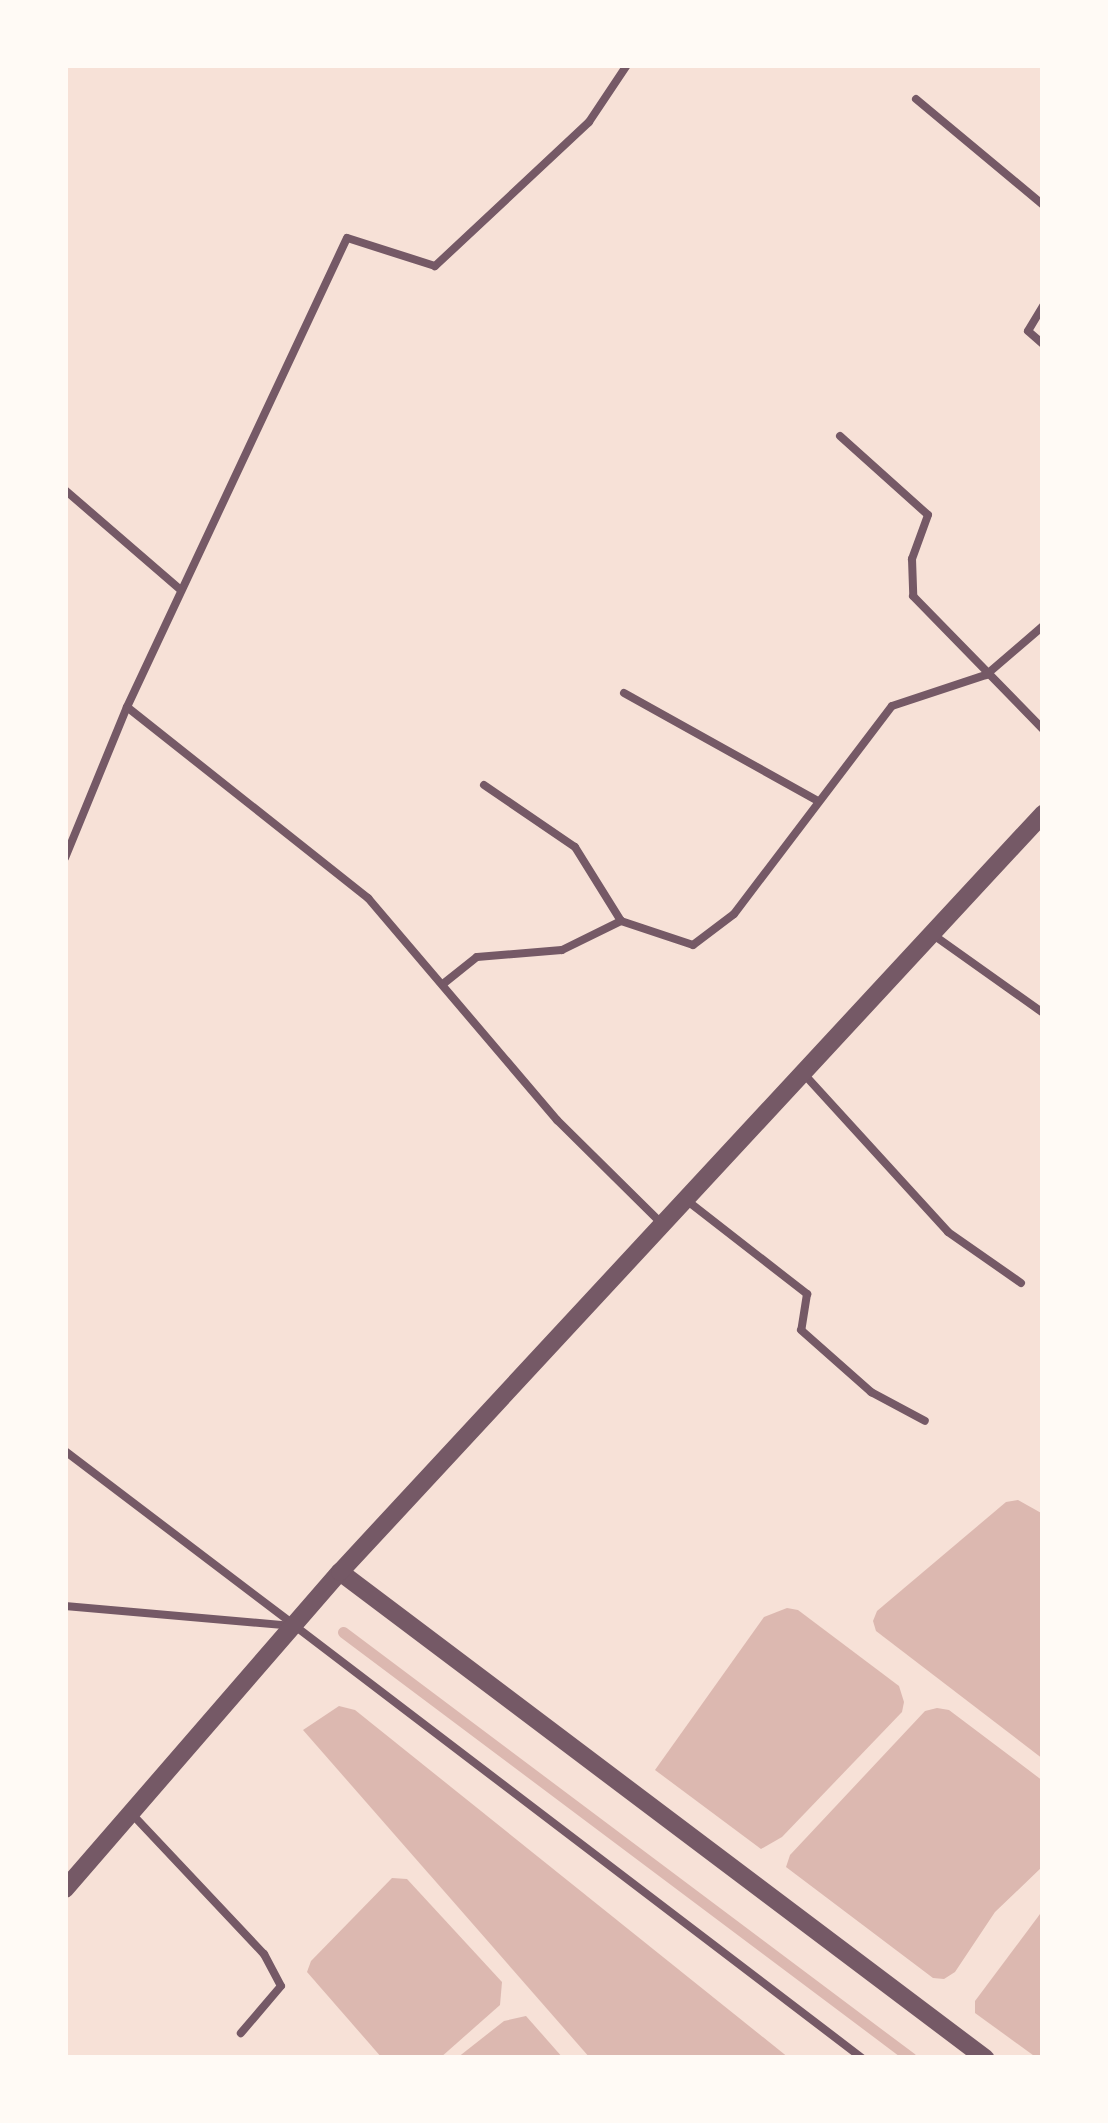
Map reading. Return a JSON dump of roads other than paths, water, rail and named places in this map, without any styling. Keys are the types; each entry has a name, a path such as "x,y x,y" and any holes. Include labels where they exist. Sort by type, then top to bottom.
{"street":[{"path":"65,1889 340,1572 1043,814"},
{"path":"340,1572 985,2058"}],"lane":[{"path":"65,858 127,707 347,238 436,266 589,122 626,65"},
{"path":"916,99 1043,205"},
{"path":"1043,306 1028,331 1043,344"},
{"path":"840,436 928,515 912,559 913,596 986,675 1043,729"},
{"path":"65,490 181,590"},
{"path":"484,784 574,848 622,921 693,945 734,914 892,706 986,675 1043,626"},
{"path":"624,693 818,800"},
{"path":"127,707 368,898 557,1120 661,1223"},
{"path":"444,984 477,956 562,950 622,921"},
{"path":"932,934 1043,1013"},
{"path":"803,1073 948,1232 1021,1284"},
{"path":"684,1198 807,1294 801,1330 871,1392 925,1421"},
{"path":"65,1451 862,2058"},
{"path":"65,1606 295,1626"},
{"path":"131,1813 264,1954 281,1986 241,2033"}],"waterway":[{"path":"343,1632 911,2058"}]}
